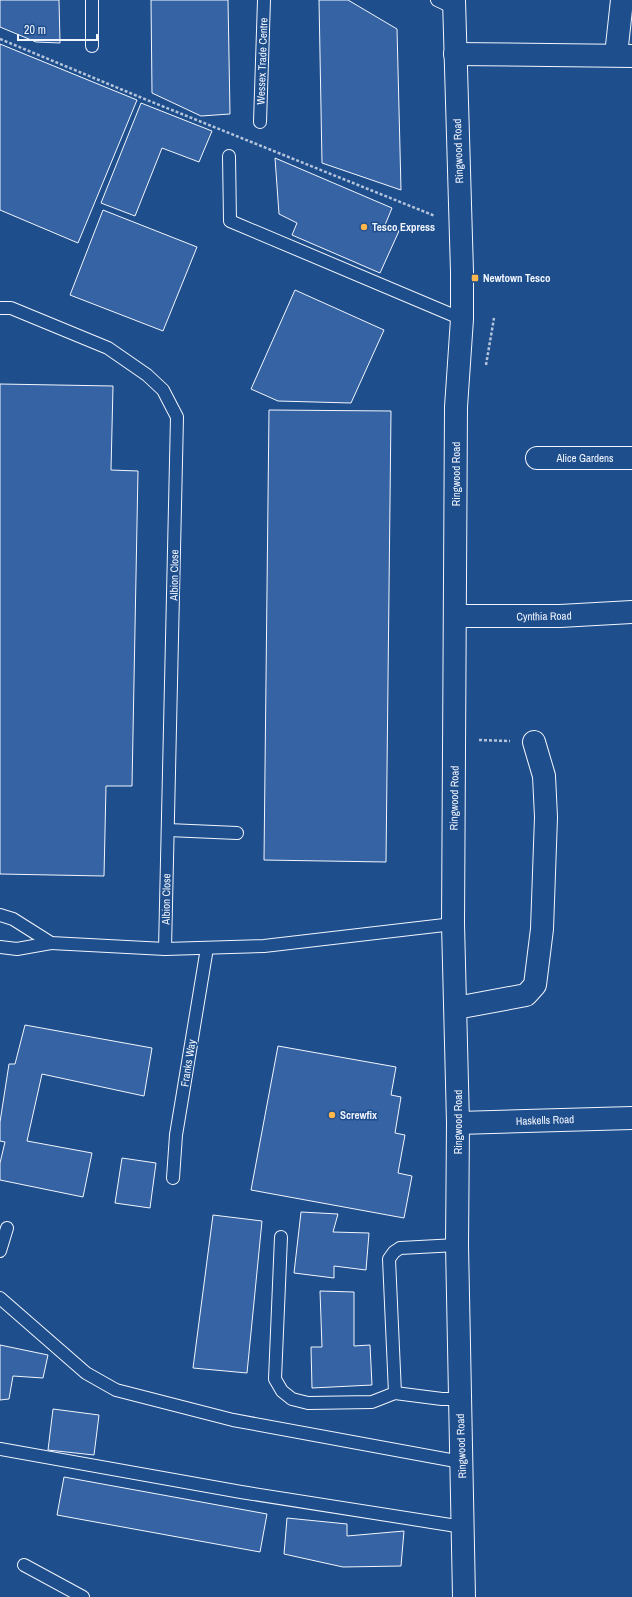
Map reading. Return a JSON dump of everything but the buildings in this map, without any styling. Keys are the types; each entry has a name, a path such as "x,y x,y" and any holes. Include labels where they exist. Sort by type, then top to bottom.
{"main road":[{"path":"455,54 624,56 622,0"},
{"name":"Ringwood Road","path":"448,3 455,54 462,272 462,319 456,407 453,924 458,1123 457,1245 459,1399 462,1462 464,1597"},
{"name":"Alice Gardens","path":"537,458 632,458"},
{"name":"Cynthia Road","path":"455,616 560,616 632,612"},
{"path":"456,1008 526,995 535,985 542,929 546,817 544,776 534,742"},
{"name":"Haskells Road","path":"458,1123 632,1118"}],"lane":[{"path":"92,0 92,46"},
{"name":"Wessex Trade Centre","path":"260,122 264,0"},
{"path":"229,156 230,221 462,319"},
{"name":"Albion Close","path":"0,308 11,308 108,348 147,375 163,390 177,417 165,949"},
{"path":"168,830 237,832"},
{"path":"0,915 13,919 51,944"},
{"path":"0,947 16,949 51,944 165,949 264,946 453,924"},
{"name":"Franks Way","path":"173,1178 176,1135 207,948"},
{"path":"0,1251 7,1228"},
{"path":"281,1237 275,1380 282,1391 292,1399 308,1403 372,1402 395,1393 442,1399 459,1399"},
{"path":"395,1393 389,1259 394,1252 400,1248 457,1245"},
{"path":"0,1298 86,1373 116,1390 233,1420 462,1462"},
{"path":"0,1449 241,1492 463,1527"},
{"path":"24,1565 83,1597"}],"path":[{"path":"0,39 460,226"},
{"path":"485,370 494,318"},
{"path":"477,748 477,740 534,742"}],"place":[{"name":"Tesco Express","path":"364,227"},
{"name":"Newtown Tesco","path":"475,278"},
{"name":"Screwfix","path":"332,1115"}]}
